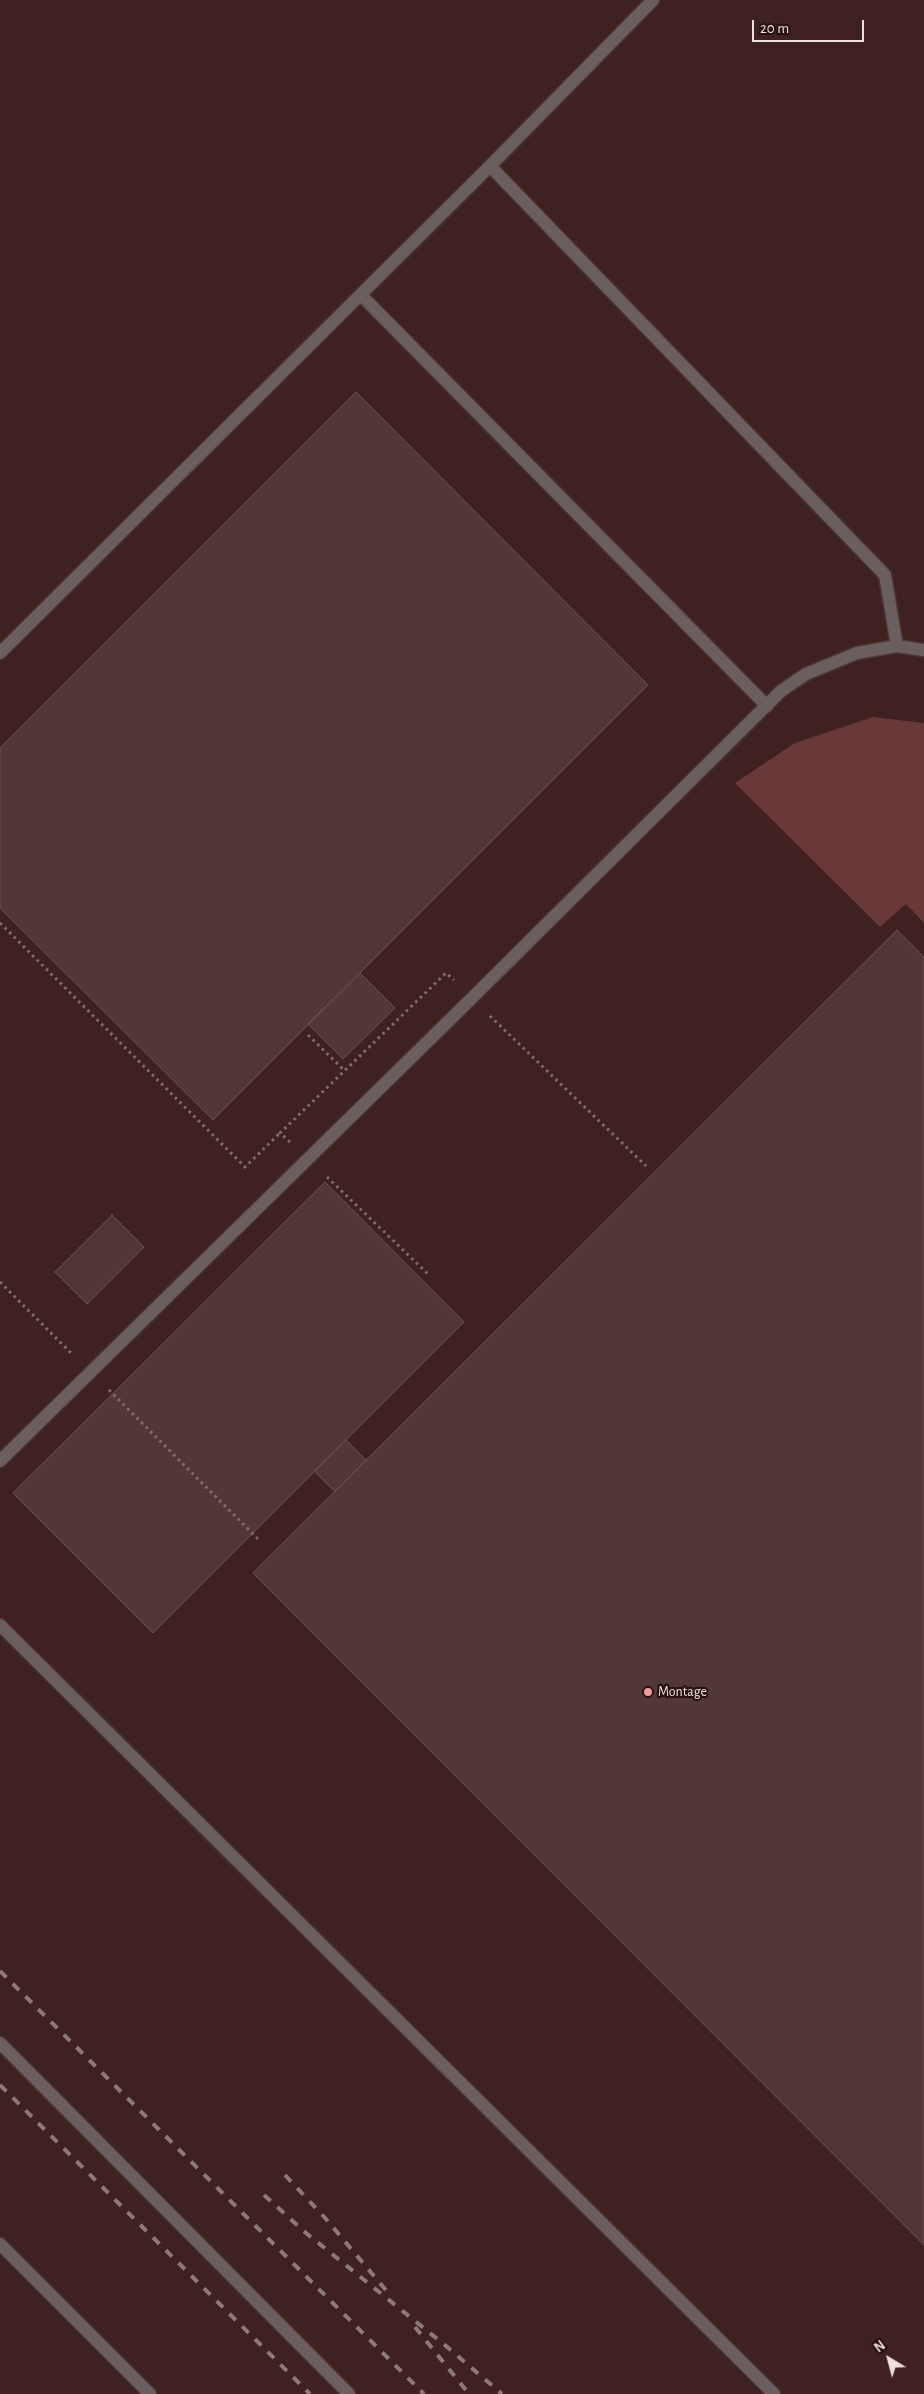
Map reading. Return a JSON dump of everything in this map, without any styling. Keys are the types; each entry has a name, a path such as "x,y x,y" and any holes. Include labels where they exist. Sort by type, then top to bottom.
{"lane":[{"path":"0,653 490,166 653,0"},
{"path":"490,166 885,576 897,646"},
{"path":"360,295 766,706"},
{"path":"0,1460 472,998 781,691 806,674 857,653 897,646 924,650"},
{"path":"0,1625 624,2242 774,2394"},
{"path":"0,2042 349,2394"},
{"path":"0,2244 150,2394"}],"path":[{"path":"0,923 245,1167 446,973 646,1166"},
{"path":"308,1035 345,1071"},
{"path":"280,1132 428,1274"},
{"path":"0,1282 258,1539"}],"shaded area":[{"path":"0,0 924,0 924,2394 0,2394"},
{"path":"873,717 924,723 924,923 906,904 880,927 735,783 795,743"}],"building":[{"path":"356,392 648,685 213,1120 0,908 0,748"},
{"name":"Montage","path":"897,930 924,957 924,2245 253,1573"},
{"path":"360,973 395,1008 343,1059 308,1024"},
{"path":"325,1182 464,1322 153,1633 13,1493"},
{"path":"112,1215 144,1247 87,1304 55,1272"},
{"path":"346,1440 366,1460 335,1492 314,1471"}],"railway":[{"path":"0,1971 424,2394"},
{"path":"0,2085 310,2394"},
{"path":"285,2175 326,2219 390,2295"},
{"path":"264,2195 306,2233 446,2346 502,2394"},
{"path":"415,2327 469,2394"}],"place":[{"name":"Montage","path":"648,1692"}]}
